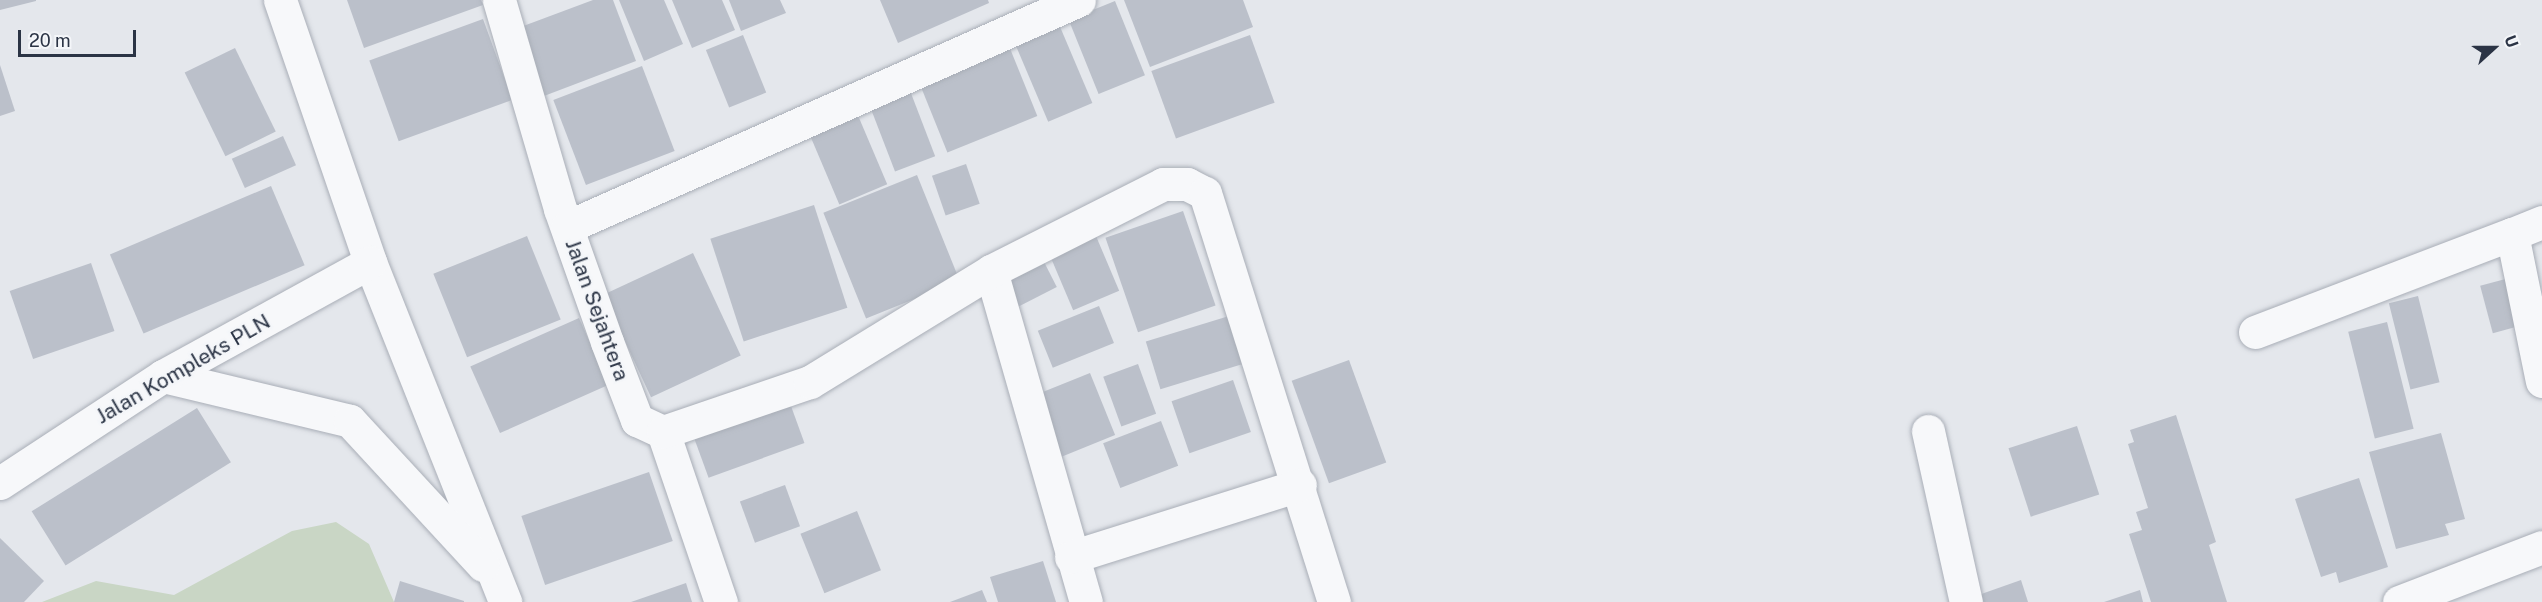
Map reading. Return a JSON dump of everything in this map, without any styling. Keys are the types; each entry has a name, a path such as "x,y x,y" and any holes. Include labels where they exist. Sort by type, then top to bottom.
{"street":[{"path":"280,0 370,262 501,591"},
{"name":"Jalan Sejahtera","path":"499,0 567,227 637,420 663,432"},
{"path":"567,227 1079,0"},
{"path":"720,602 663,432 810,382 991,271 1163,184 1187,184 1205,193 1300,485 1334,602"},
{"path":"2255,332 2527,228 2542,381"},
{"name":"Jalan Kompleks PLN","path":"0,483 163,376 370,262"},
{"path":"991,271 1071,557 1086,602"},
{"path":"163,376 350,421 501,591"},
{"path":"1928,432 1966,602"},
{"path":"1071,557 1300,485"},
{"path":"2399,602 2542,546"}],"green space":[{"path":"336,522 369,544 394,602 42,602 96,581 174,595 292,531"}],"building":[{"path":"0,0 36,0 36,1 0,10"},
{"path":"347,0 481,0 483,5 364,48"},
{"path":"593,0 613,0 636,61 544,96 518,28"},
{"path":"619,0 664,0 683,44 644,61"},
{"path":"672,0 722,0 735,30 692,48"},
{"path":"729,0 780,0 786,13 741,31"},
{"path":"880,0 988,0 989,3 898,43"},
{"path":"1124,0 1243,0 1253,27 1150,67"},
{"path":"1115,1 1145,75 1099,94 1069,20"},
{"path":"483,19 512,100 399,141 369,60"},
{"path":"1058,22 1092,103 1048,122 1014,41"},
{"path":"743,35 766,92 729,107 706,50"},
{"path":"1250,35 1275,103 1176,139 1151,71"},
{"path":"1007,41 1037,116 947,152 917,77"},
{"path":"235,48 276,132 225,156 185,73"},
{"path":"0,65 15,111 0,116"},
{"path":"642,66 675,151 586,185 553,100"},
{"path":"909,88 935,156 895,172 869,103"},
{"path":"854,106 887,184 839,205 806,126"},
{"path":"283,136 296,165 245,188 232,159"},
{"path":"966,164 980,204 946,215 932,176"},
{"path":"917,175 960,281 866,319 823,213"},
{"path":"271,186 305,265 144,334 110,254"},
{"path":"814,205 847,308 744,341 710,239"},
{"path":"1183,211 1216,306 1138,332 1105,238"},
{"path":"1093,229 1119,291 1073,310 1047,249"},
{"path":"527,236 561,319 467,357 433,274"},
{"path":"693,253 741,355 651,397 603,295"},
{"path":"1040,254 1057,287 1017,307 1000,274"},
{"path":"91,263 114,331 33,359 10,291"},
{"path":"2513,277 2526,324 2493,333 2480,286"},
{"path":"2418,296 2440,382 2410,390 2389,303"},
{"path":"1099,306 1114,343 1053,368 1038,331"},
{"path":"1229,316 1244,364 1160,389 1146,341"},
{"path":"579,318 609,385 500,433 470,366"},
{"path":"2387,322 2414,429 2375,438 2348,332"},
{"path":"1349,360 1386,462 1329,483 1292,381"},
{"path":"1138,364 1156,414 1121,426 1103,377"},
{"path":"1090,373 1115,435 1055,459 1030,397"},
{"path":"1233,380 1251,432 1189,453 1172,401"},
{"path":"787,395 804,443 709,478 691,430"},
{"path":"197,408 231,462 66,566 32,511"},
{"path":"2176,415 2216,542 2209,545 2227,602 2151,602 2129,534 2142,530 2136,512 2148,508 2128,444 2134,442 2130,430"},
{"path":"1161,421 1178,466 1120,488 1103,443"},
{"path":"2077,426 2099,494 2031,517 2009,448"},
{"path":"2441,433 2465,519 2445,524 2449,535 2396,549 2369,452"},
{"path":"649,472 673,541 545,585 521,516"},
{"path":"2359,478 2388,567 2339,583 2336,572 2321,577 2295,499"},
{"path":"785,485 800,526 755,543 740,501"},
{"path":"857,511 881,570 824,593 800,534"},
{"path":"0,538 44,581 24,602 0,602"},
{"path":"1043,561 1056,602 998,602 990,577"},
{"path":"2021,580 2028,602 1972,602 1970,598"},
{"path":"400,581 464,601 464,602 394,602"},
{"path":"686,583 692,602 631,602"},
{"path":"982,590 987,602 950,602"},
{"path":"2140,590 2143,602 2104,602"}]}
